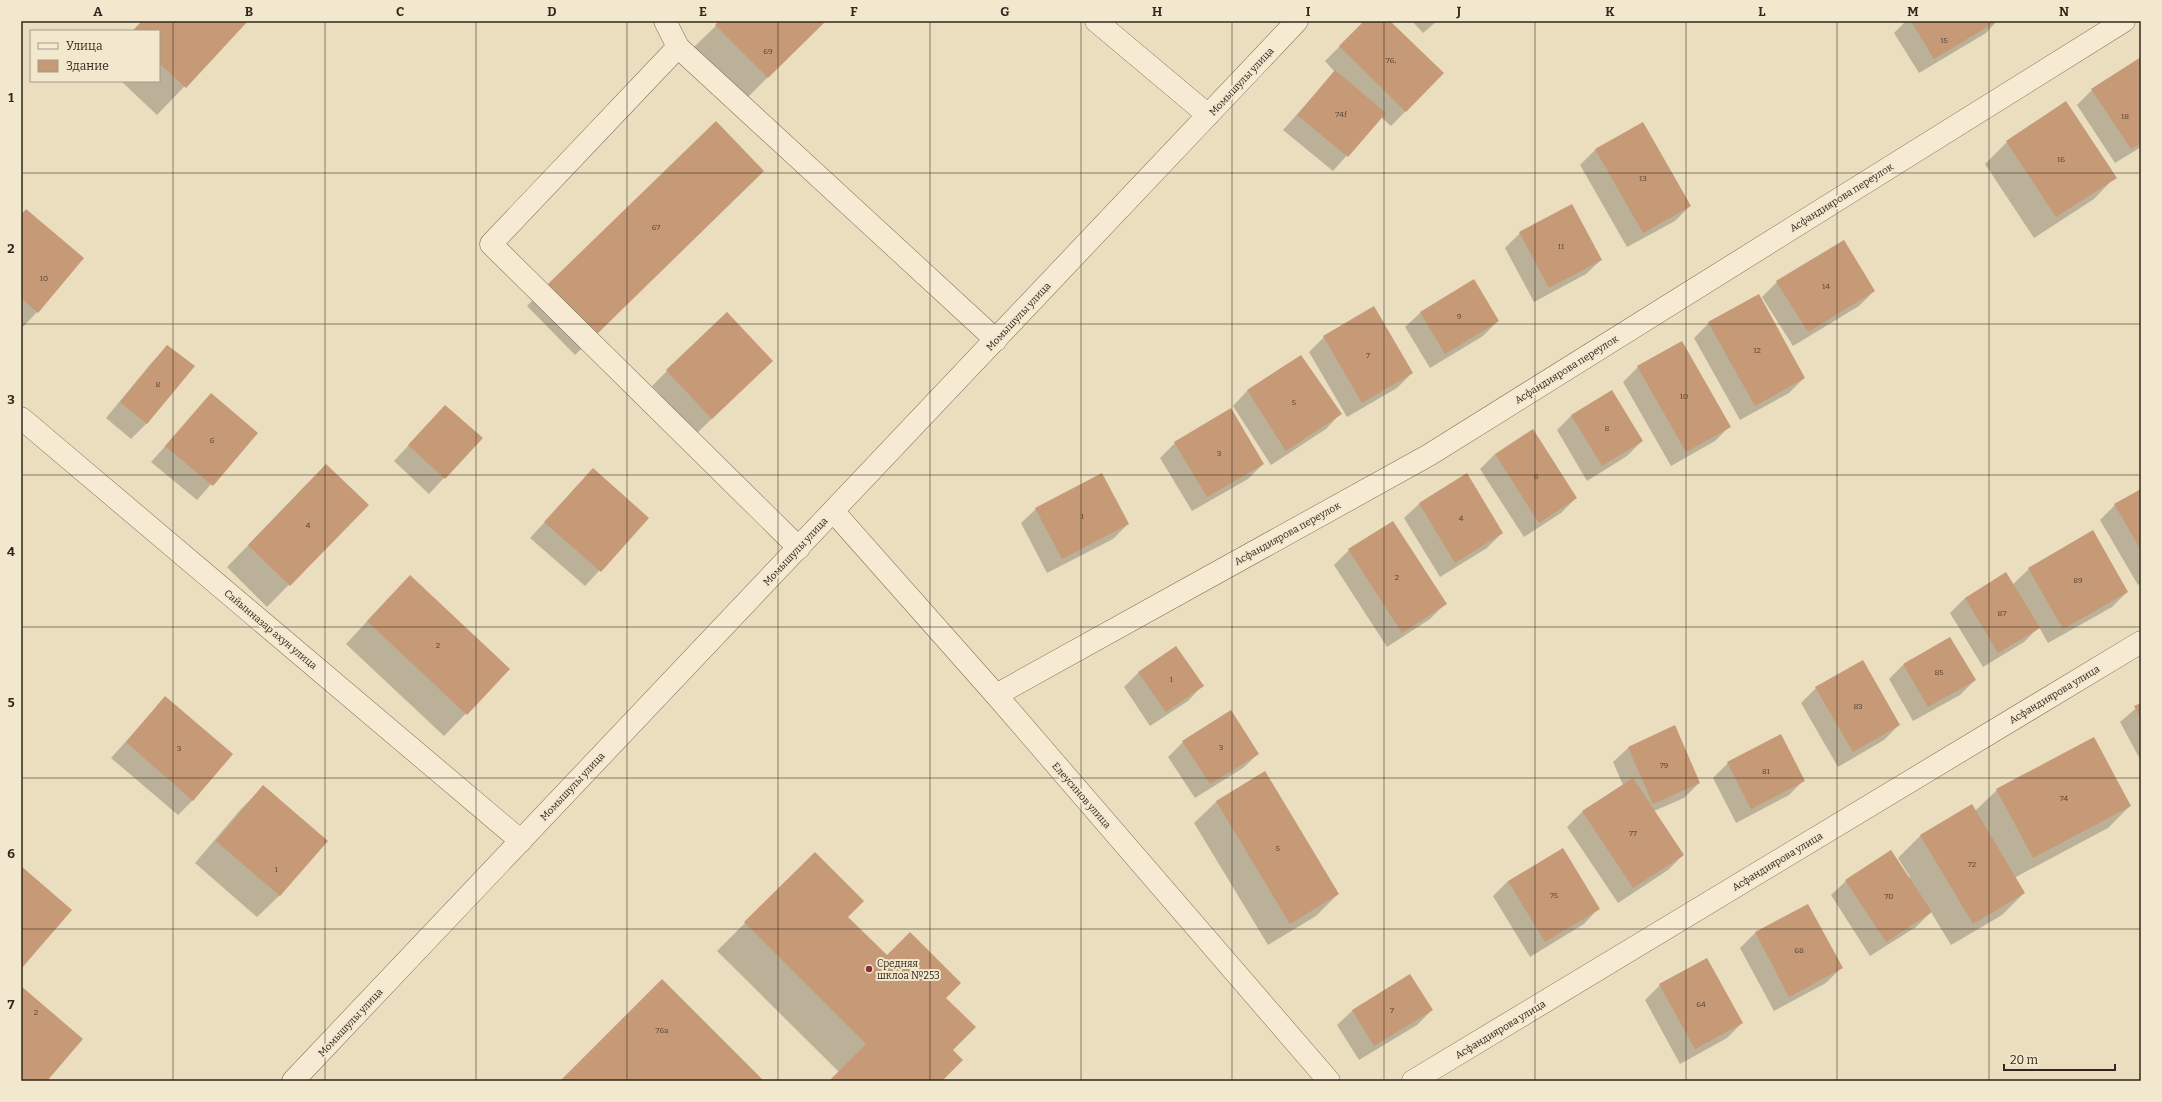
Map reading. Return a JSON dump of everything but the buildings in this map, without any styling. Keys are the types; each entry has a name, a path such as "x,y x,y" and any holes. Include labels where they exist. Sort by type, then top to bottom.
{"street":[{"path":"665,21 678,47 996,340"},
{"path":"1096,21 1208,115"},
{"name":"Момышулы улица","path":"293,1081 1297,21"},
{"name":"Асфандиярова переулок","path":"996,695 1429,455 2124,21"},
{"path":"678,47 491,244 799,548"},
{"name":"Сайынназар ахун улица","path":"21,418 521,841"},
{"name":"Елеусинов улица","path":"833,511 996,695 1329,1081"},
{"name":"Асфандиярова улица","path":"1413,1081 2141,642"}],"place":[{"name":"Средняя шклоа №253","path":"869,969"}]}
